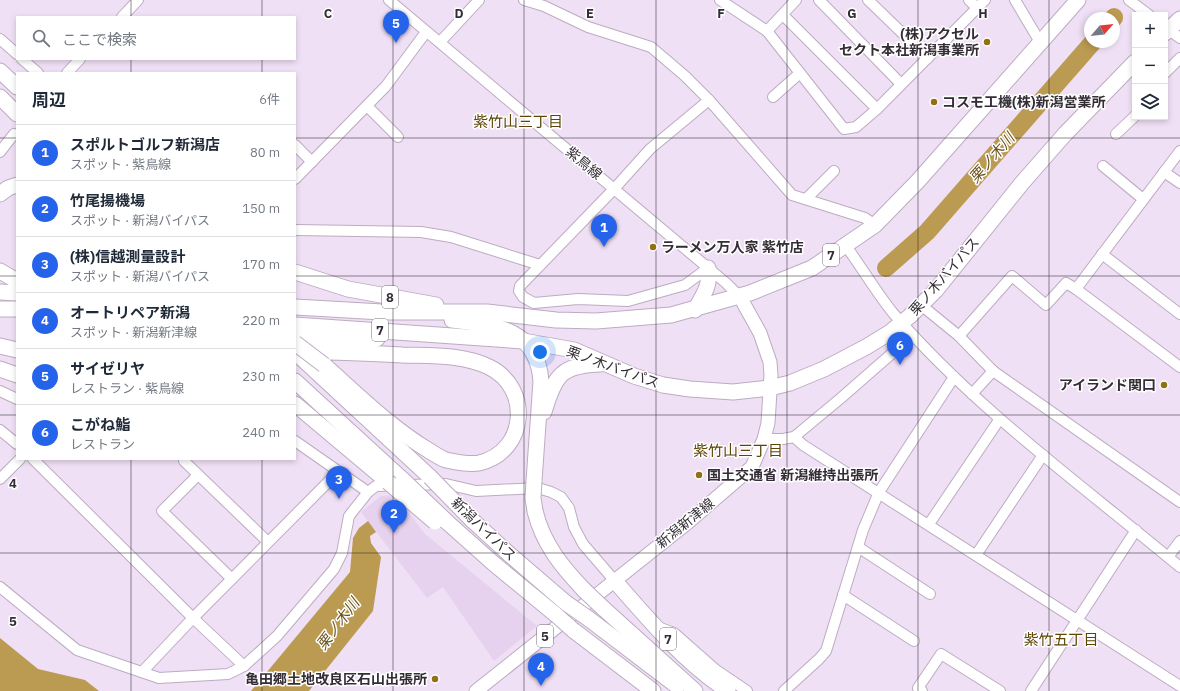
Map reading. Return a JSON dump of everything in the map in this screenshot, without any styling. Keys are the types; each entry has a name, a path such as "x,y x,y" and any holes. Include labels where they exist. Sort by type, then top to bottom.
{"highway":[{"name":"7","path":"296,307 382,312 486,312 556,320 596,321 644,319 695,310 740,297 812,268 875,225 918,181 1078,0"},
{"path":"1170,32 1180,19"},
{"path":"0,60 16,74"},
{"name":"栗ノ木バイパス","path":"296,325 398,331 464,338 523,341 574,350 602,364 634,376 663,385 690,389 733,392 770,388 790,383 824,369 866,347 902,322 921,305 1065,134 1132,65"},
{"path":"0,71 16,86"},
{"path":"0,97 16,113"},
{"path":"0,194 8,188 16,185"},
{"path":"695,310 708,288 710,278 708,268"},
{"path":"0,271 16,279"},
{"name":"8","path":"296,272 348,289 486,312"},
{"path":"0,292 16,293"},
{"path":"0,309 16,310"},
{"path":"382,312 492,324 509,331 523,341 531,349 540,366 541,381 537,433"},
{"path":"296,338 406,340 464,338"},
{"path":"296,344 307,352 324,365 411,440 444,460 467,464 489,460 509,445 516,432 518,406 515,394 509,383 490,367 475,361 450,356 307,352 296,352"},
{"path":"0,346 16,350"},
{"name":"新潟バイパス","path":"296,353 430,476 472,520 509,554 566,603 589,619 638,658 686,691"},
{"name":"7","path":"602,364 573,366 565,371 559,378 548,399 537,433 533,498 539,527 549,548 569,574 585,591 695,691"},
{"path":"0,369 16,376"},
{"path":"296,382 395,481"},
{"path":"296,405 395,481"},
{"name":"新潟バイパス","path":"395,481 441,522 556,614 573,630 653,691"},
{"name":"7","path":"614,580 687,659 728,691"}],"main road":[{"name":"新潟新津線","path":"484,689 614,580 686,524 752,467 764,439 768,423 770,362 760,333 740,297"}],"street":[{"path":"123,16 138,0"},
{"name":"紫鳥線","path":"389,0 708,268 740,297"},
{"path":"440,42 479,0"},
{"path":"524,0 544,6 588,27 651,47 685,76 709,100 792,195 866,218 875,225"},
{"path":"720,0 766,31 844,129 856,128 877,109 985,0"},
{"path":"819,0 901,84"},
{"path":"868,0 928,58"},
{"path":"969,0 977,8"},
{"path":"1015,0 1040,42"},
{"path":"1129,0 1145,12"},
{"path":"766,31 783,15 790,2"},
{"path":"783,15 877,109"},
{"path":"296,178 386,86 426,32"},
{"path":"0,39 16,53"},
{"path":"1168,70 1180,58"},
{"path":"23,60 37,72"},
{"path":"68,72 79,60"},
{"path":"773,97 800,73"},
{"path":"708,268 685,285 628,301 578,299 534,303 523,297 519,292 520,286 614,189 650,148 709,100"},
{"path":"367,106 398,137"},
{"path":"1116,134 1132,119"},
{"path":"0,152 14,134"},
{"path":"296,146 312,162"},
{"path":"1076,289 1180,151"},
{"path":"1103,166 1143,199"},
{"path":"806,199 834,171"},
{"path":"1164,172 1180,184"},
{"path":"296,230 421,232 458,239 540,265"},
{"path":"846,246 902,322 954,377 999,420 1180,567"},
{"path":"1102,254 1180,314"},
{"path":"959,336 1012,276 1046,304 1066,283 1180,367"},
{"path":"921,305 959,336 993,371 1180,502"},
{"path":"764,439 783,439 794,437 897,349"},
{"path":"972,394 993,371"},
{"path":"784,691 826,651 863,530 879,492 954,377"},
{"path":"0,391 16,399"},
{"path":"929,524 999,420"},
{"path":"0,430 16,443"},
{"path":"794,437 803,445 879,492 1180,686"},
{"path":"296,442 368,492"},
{"path":"976,555 1043,455"},
{"path":"0,479 19,460"},
{"path":"34,460 193,618 244,666"},
{"path":"184,461 268,542"},
{"path":"142,672 193,618 338,472"},
{"path":"198,475 162,511 232,579"},
{"path":"0,587 77,650 159,678 228,674 244,666 277,636 334,569 342,553 349,516 368,492 376,486 446,484 476,490 538,488 552,492 561,497 569,508 574,527 583,544 614,580"},
{"path":"1031,691 1136,530"},
{"path":"1168,557 1180,541"},
{"path":"858,547 930,594"},
{"path":"843,595 914,641"},
{"path":"654,625 674,633 716,670 747,691"},
{"path":"922,691 918,688 941,654 1000,691"}],"shaded area":[{"path":"396,495 425,534 537,626 494,661 443,587 427,598 361,512 381,496"}],"water":[{"path":"368,521 376,532 370,536 371,543 381,557 373,611 309,691 251,691 350,572 353,538 359,528"},
{"path":"0,638 38,669 85,680 99,691 0,691"}],"waterway":[{"name":"栗ノ木川","path":"886,268 927,232 1088,48"}],"place":[{"name":"(株)アクセル セクト本社新潟事業所","path":"987,42"},
{"name":"サイゼリヤ","path":"396,43"},
{"name":"コスモ工機(株)新潟営業所","path":"934,102"},
{"name":"スポルトゴルフ新潟店","path":"604,247"},
{"name":"ラーメン万人家 紫竹店","path":"653,247"},
{"name":"こがね鮨","path":"900,365"},
{"name":"アイランド関口","path":"1164,385"},
{"name":"国土交通省 新潟維持出張所","path":"699,475"},
{"name":"(株)信越測量設計","path":"339,499"},
{"name":"竹尾揚機場","path":"394,533"},
{"name":"亀田郷土地改良区石山出張所","path":"435,679"},
{"name":"オートリペア新潟","path":"541,686"}],"district":[{"name":"紫竹山三丁目","path":"518,122"},
{"name":"紫竹山三丁目","path":"738,451"},
{"name":"紫竹五丁目","path":"1061,640"}]}
